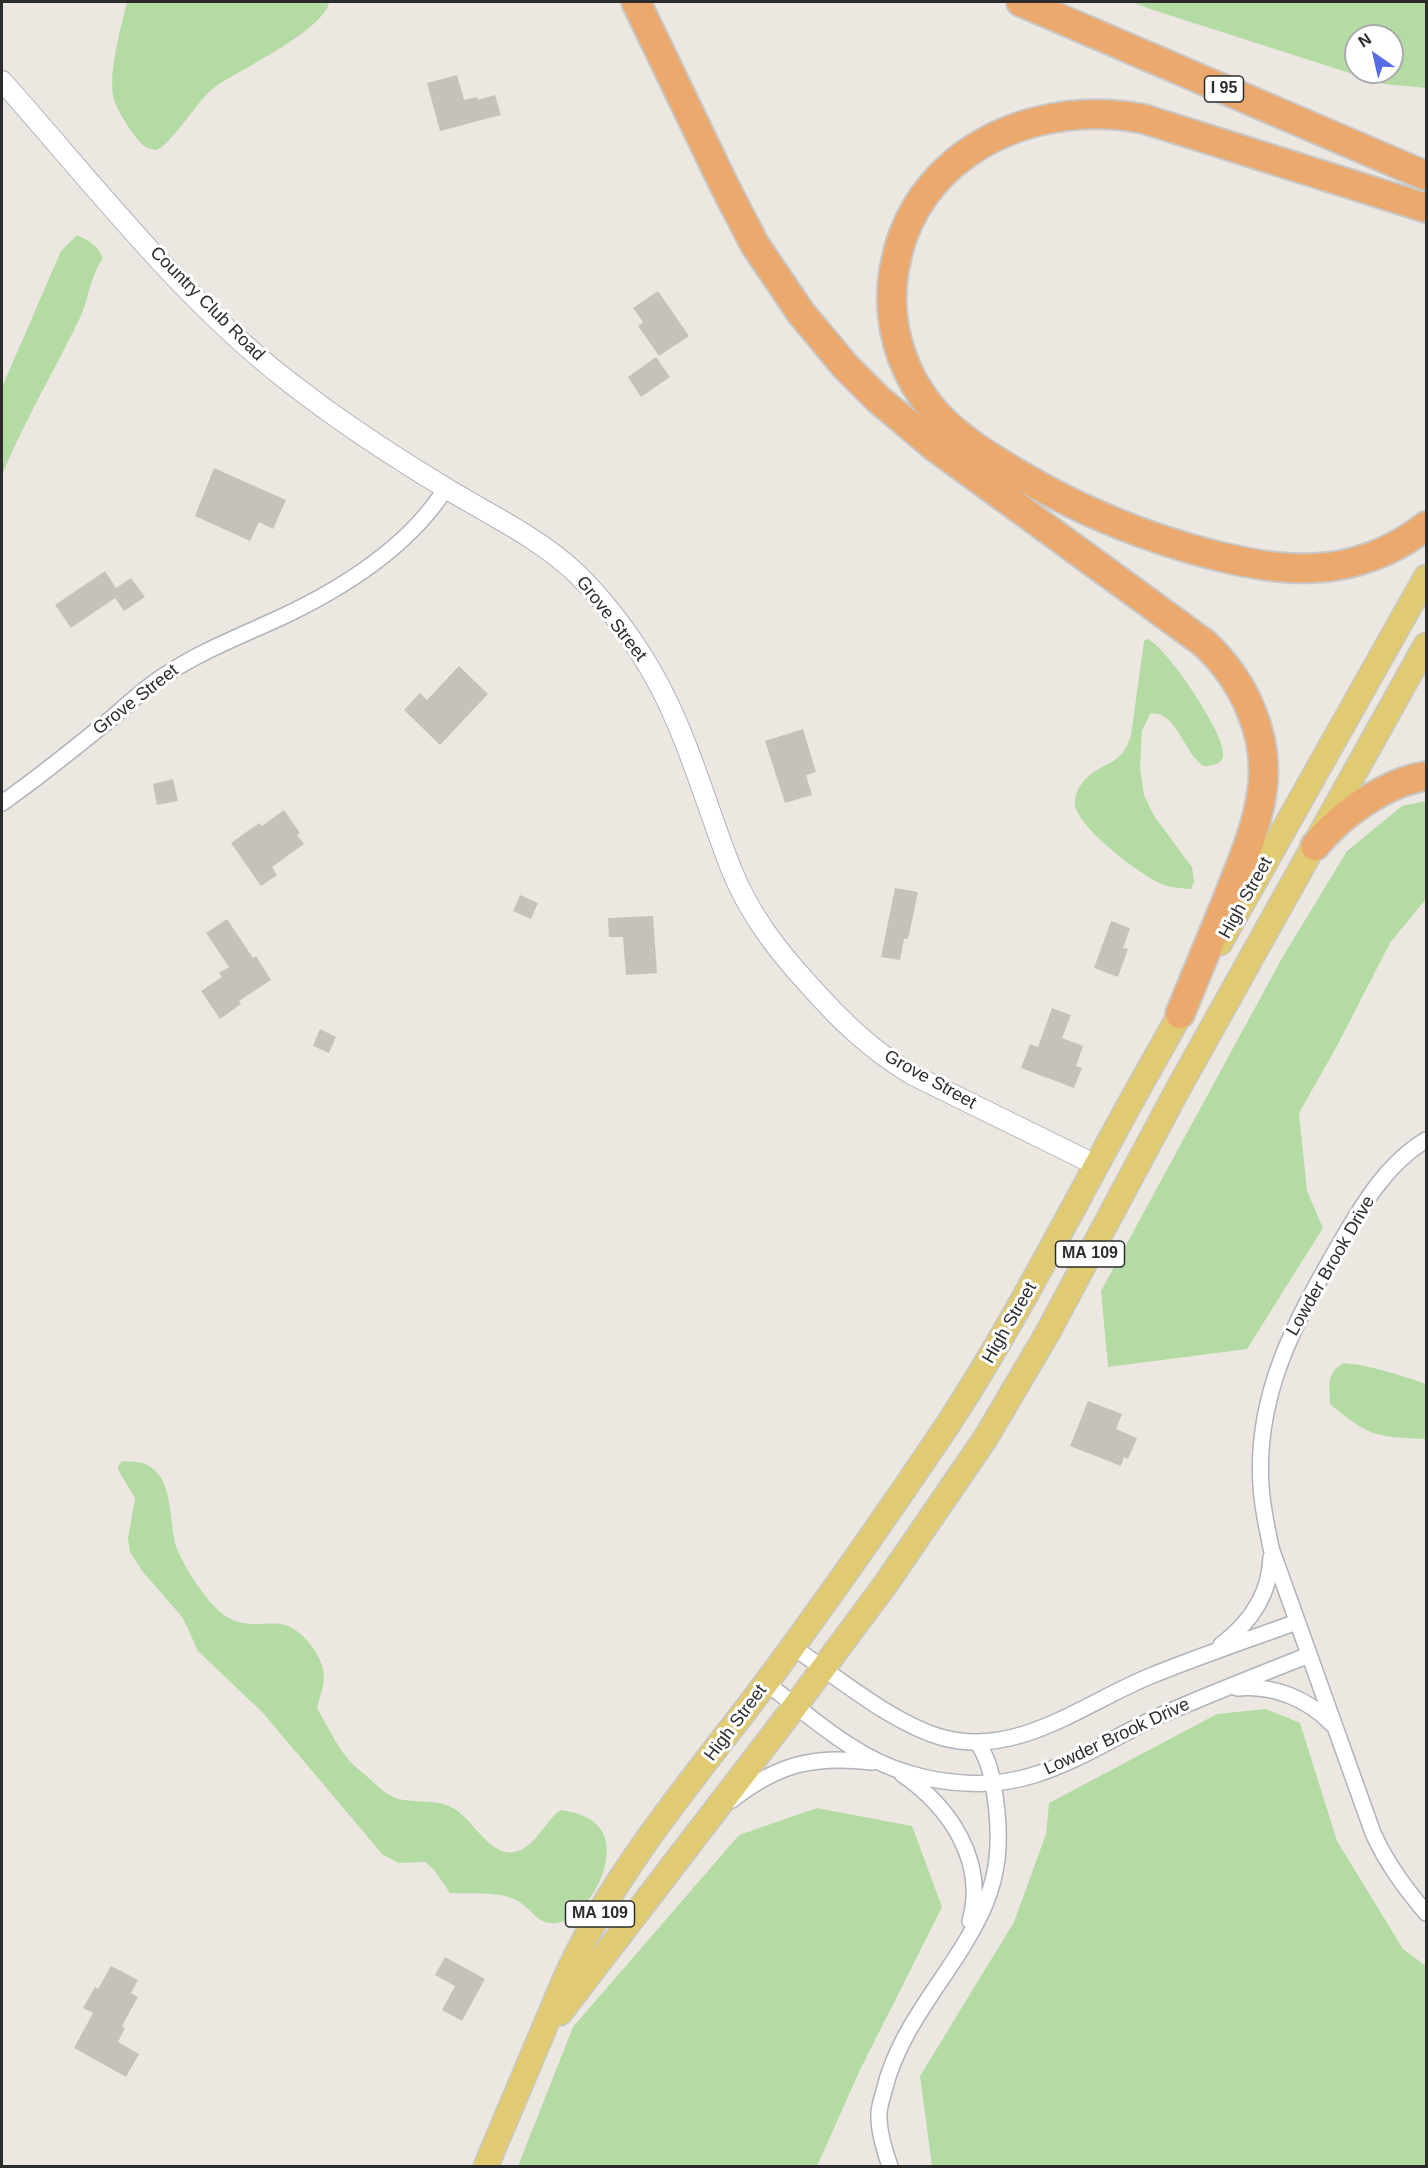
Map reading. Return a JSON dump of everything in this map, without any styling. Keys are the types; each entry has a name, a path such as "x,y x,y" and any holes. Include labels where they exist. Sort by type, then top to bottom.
{"highway":[{"path":"636,2 725,187 756,245 790,297 828,346 878,399 935,447 1204,643 1226,666 1243,694 1251,709 1261,740 1264,773 1262,791 1254,829 1246,852 1180,1014"},
{"name":"I 95","path":"1022,2 1426,176"},
{"path":"1426,208 1151,121 1106,114 1069,116 1018,127 992,138 957,161 935,181 919,202 904,232 894,271 891,296 896,336 905,366 922,396 941,419 967,441 1009,469 1054,495 1104,519 1159,540 1194,550 1254,564 1304,568 1342,565 1366,558 1389,550 1426,526"},
{"path":"1315,846 1341,820 1375,795 1426,776"}],"main road":[{"name":"High Street","path":"486,2166 575,1956 615,1889 654,1831 793,1647 931,1450 993,1353 1180,1014 1426,577"},
{"name":"High Street","path":"543,2035 824,1668 923,1533 1007,1405 1188,1070 1426,645"}],"street":[{"name":"Country Club Road","path":"2,81 167,268 250,349 291,383 357,430 446,488"},
{"name":"Grove Street","path":"2,803 45,774 160,678 199,654 289,613 328,592 372,563 417,527 446,488 533,540 576,573 618,622 659,684 678,724 732,872 747,903 777,949 835,1013 863,1040 891,1062 913,1075 1096,1165"},
{"name":"Lowder Brook Drive","path":"1426,1140 1390,1170 1357,1215 1307,1299 1288,1338 1267,1405 1262,1437 1261,1491 1271,1548 1380,1850 1399,1881 1426,1913"},
{"path":"1206,1655 1234,1635 1262,1599 1270,1576 1271,1548"},
{"path":"793,1647 885,1710 930,1734 954,1740 977,1742 996,1741 1031,1733 1145,1679 1297,1622"},
{"name":"Lowder Brook Drive","path":"766,1683 861,1752 891,1767 944,1781 994,1782 1032,1776 1069,1762 1147,1722 1217,1691 1309,1656"},
{"path":"1217,1691 1248,1687 1263,1687 1278,1691 1304,1702 1335,1727"},
{"path":"890,2166 878,2116 886,2083 908,2032 965,1942 986,1902 996,1869 999,1836 994,1782 988,1762 977,1742"},
{"path":"700,1829 745,1790 785,1767 800,1762 838,1759 891,1767 910,1780 939,1806 949,1817 966,1848 975,1884 972,1915 965,1942"}],"green space":[{"path":"127,2 329,2 324,13 298,37 215,87 169,140 156,150 147,148 137,139 113,96 114,61"},
{"path":"1132,2 1426,2 1426,88 1384,84 1404,84 1404,24 1344,24 1344,71"},
{"path":"77,235 93,244 103,258 95,273 78,322 2,475 2,387 61,251"},
{"path":"1147,639 1156,645 1181,674 1206,713 1222,747 1223,757 1220,762 1203,766 1193,756 1176,728 1164,717 1150,714 1142,731 1140,768 1144,795 1154,816 1192,867 1194,882 1191,889 1164,885 1127,862 1088,827 1075,806 1077,792 1086,779 1115,760 1127,746 1131,735 1144,641"},
{"path":"1426,801 1426,899 1390,943 1337,1046 1299,1113 1307,1191 1323,1228 1247,1349 1108,1367 1101,1291 1282,958 1347,851 1402,806"},
{"path":"1343,1363 1375,1368 1426,1384 1426,1439 1384,1436 1374,1433 1355,1423 1330,1404 1331,1376"},
{"path":"123,1461 145,1464 162,1480 167,1491 178,1551 199,1587 220,1612 241,1622 288,1626 310,1644 320,1661 324,1677 317,1708 349,1760 385,1792 399,1799 440,1803 453,1808 497,1849 505,1852 514,1852 528,1845 561,1810 581,1815 598,1826 605,1838 607,1852 605,1867 591,1897 581,1909 557,1923 544,1922 520,1902 507,1896 450,1893 434,1870 425,1862 399,1863 383,1855 263,1713 198,1651 183,1618 143,1572 130,1552 128,1538 135,1498 118,1470 118,1466"},
{"path":"1266,1709 1300,1723 1337,1841 1403,1949 1426,1966 1426,2166 932,2166 920,2076 1014,1922 1046,1834 1049,1803 1217,1714"},
{"path":"817,1808 912,1826 942,1907 860,2070 817,2166 518,2166 573,2027 739,1835"}],"building":[{"path":"457,75 464,100 477,97 478,100 495,95 501,115 440,131 427,83"},
{"path":"658,291 689,336 659,356 638,326 643,322 633,308"},
{"path":"656,357 670,377 641,397 628,377"},
{"path":"214,468 286,500 273,529 259,522 250,541 195,516"},
{"path":"105,571 116,588 131,578 145,597 124,611 115,598 71,628 55,605"},
{"path":"459,666 488,694 440,745 404,710 420,693 427,700"},
{"path":"803,729 816,772 806,775 812,795 785,803 765,741"},
{"path":"173,779 178,801 157,805 153,784"},
{"path":"284,810 300,833 297,835 304,844 272,867 277,875 261,886 231,843 259,823 262,826"},
{"path":"895,888 918,892 909,935 907,939 904,939 900,960 881,957"},
{"path":"520,895 538,903 531,919 513,911"},
{"path":"653,916 657,973 626,975 623,937 609,937 608,918"},
{"path":"227,919 253,958 256,956 271,980 239,1001 241,1004 220,1019 201,991 222,977 219,973 229,967 206,933"},
{"path":"1111,921 1130,928 1123,948 1128,949 1118,977 1094,968"},
{"path":"1052,1008 1071,1015 1062,1038 1083,1046 1076,1066 1082,1068 1074,1088 1021,1068 1030,1044 1038,1047"},
{"path":"320,1029 336,1037 329,1053 313,1046"},
{"path":"1088,1401 1122,1414 1116,1429 1137,1438 1128,1459 1124,1457 1121,1466 1070,1446"},
{"path":"445,1957 485,1979 462,2021 442,2010 455,1986 435,1975"},
{"path":"111,1966 138,1980 131,1993 138,1997 122,2026 125,2028 118,2042 139,2054 126,2077 74,2048 93,2013 83,2008 95,1987 98,1989"}]}
